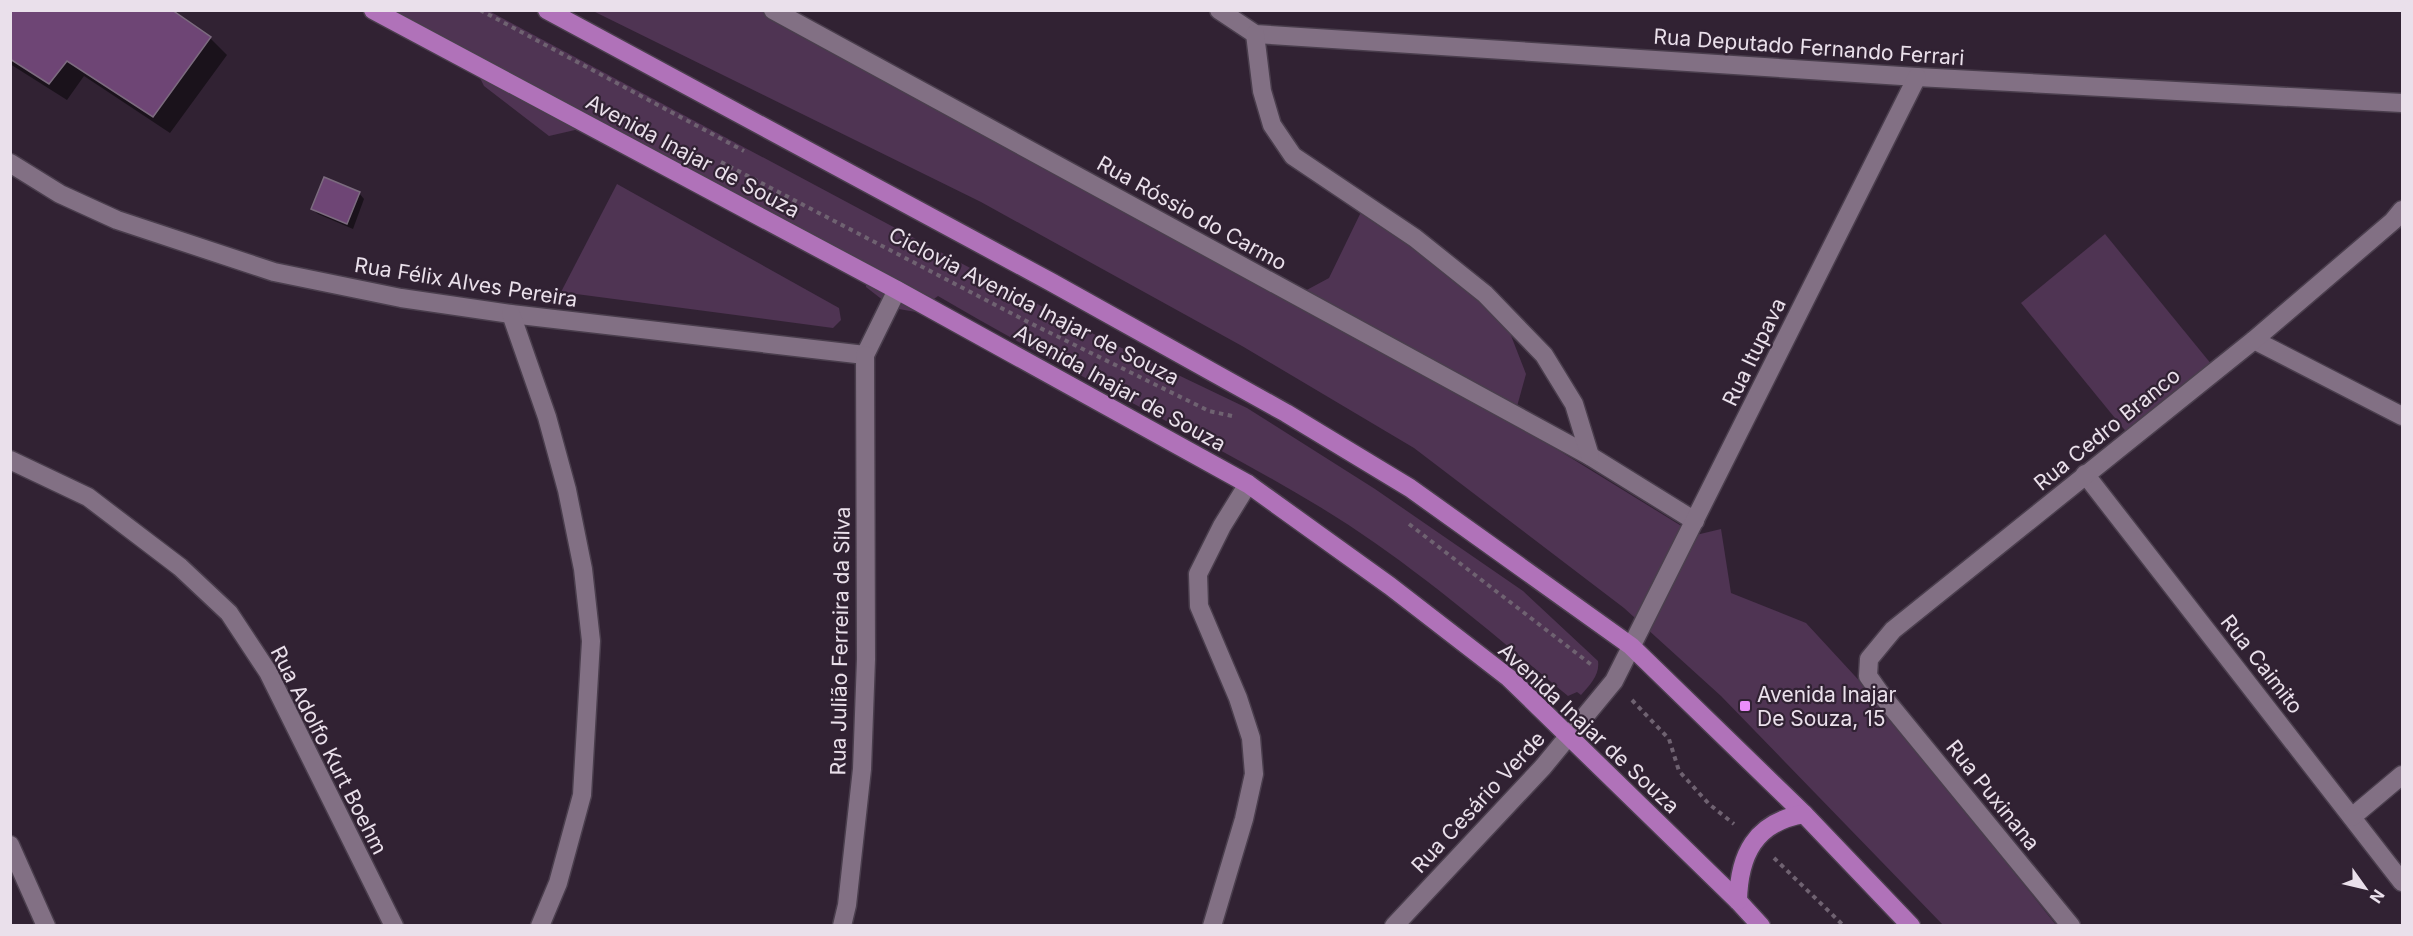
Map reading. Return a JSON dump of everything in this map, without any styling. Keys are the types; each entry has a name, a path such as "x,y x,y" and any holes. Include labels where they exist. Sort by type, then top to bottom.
{"main road":[{"name":"Avenida Inajar de Souza","path":"373,10 897,290 1248,484 1390,586 1509,678 1761,926"},
{"path":"547,10 1051,282 1286,413 1410,488 1631,646 1804,814 1911,926"},
{"path":"1738,901 1738,880 1744,857 1753,842 1779,821 1804,814"}],"street":[{"name":"Rua Róssio do Carmo","path":"773,10 1590,456 1695,521"},
{"name":"Rua Deputado Fernando Ferrari","path":"1219,10 1255,34 1917,77 2403,103"},
{"path":"1255,34 1262,91 1272,126 1293,156 1415,238 1485,294 1544,355 1574,404 1590,456"},
{"name":"Rua Itupava","path":"1631,646 1917,77"},
{"name":"Rua Félix Alves Pereira","path":"10,163 60,194 117,220 274,272 401,298 511,314 865,355"},
{"name":"Rua Cedro Branco","path":"1880,693 1868,676 1869,659 1893,630 2399,221"},
{"path":"865,355 897,290"},
{"path":"511,314 547,417 567,490 583,569 591,641 582,795 558,883 540,926"},
{"path":"2254,340 2403,416"},
{"name":"Rua Julião Ferreira da Silva","path":"842,926 847,905 861,781 866,670 865,355"},
{"name":"Rua Adolfo Kurt Boehm","path":"10,460 88,497 180,567 229,613 268,672 393,926"},
{"name":"Rua Caimito","path":"2085,474 2403,882"},
{"path":"1212,926 1244,819 1254,774 1248,728 1238,698 1199,606 1198,574 1222,526 1248,484"},
{"name":"Rua Cesário Verde","path":"1394,926 1543,767 1614,681 1631,646"},
{"name":"Rua Puxinana","path":"1880,693 2071,926"},
{"path":"2352,817 2403,775"},
{"path":"10,845 46,926"}],"path":[{"name":"Ciclovia Avenida Inajar de Souza","path":"715,159 1030,323 1209,411 1239,418"},
{"path":"1400,518 1594,666"},
{"path":"1650,718 1669,739 1679,771 1709,804 1726,815"},
{"path":"1779,862 1844,926"}],"shaded area":[{"path":"383,11 489,11 1105,340 1247,408 1375,489 1523,591 1598,661 1594,680 1581,695 1577,692 1568,696 1416,573 1320,507 938,296 916,312 893,308 866,287 865,266 614,135 575,130 549,136 484,86 470,58"},
{"path":"593,11 761,11 863,64 1290,299 1329,278 1362,210 1465,284 1510,333 1526,374 1516,410 1482,403 1696,535 1721,529 1731,593 1806,623 1878,701 2056,925 1943,925 1721,696 1624,608 1414,448 1242,346 981,202"},
{"path":"617,184 839,308 841,320 833,328 561,292"},
{"path":"2105,234 2212,365 2128,434 2021,303"}],"building":[{"path":"10,10 172,10 211,37 153,117 67,61 49,84 10,59"},
{"path":"324,177 360,192 347,224 311,209"}],"place":[{"name":"Avenida Inajar De Souza, 15","path":"1745,706"}]}
